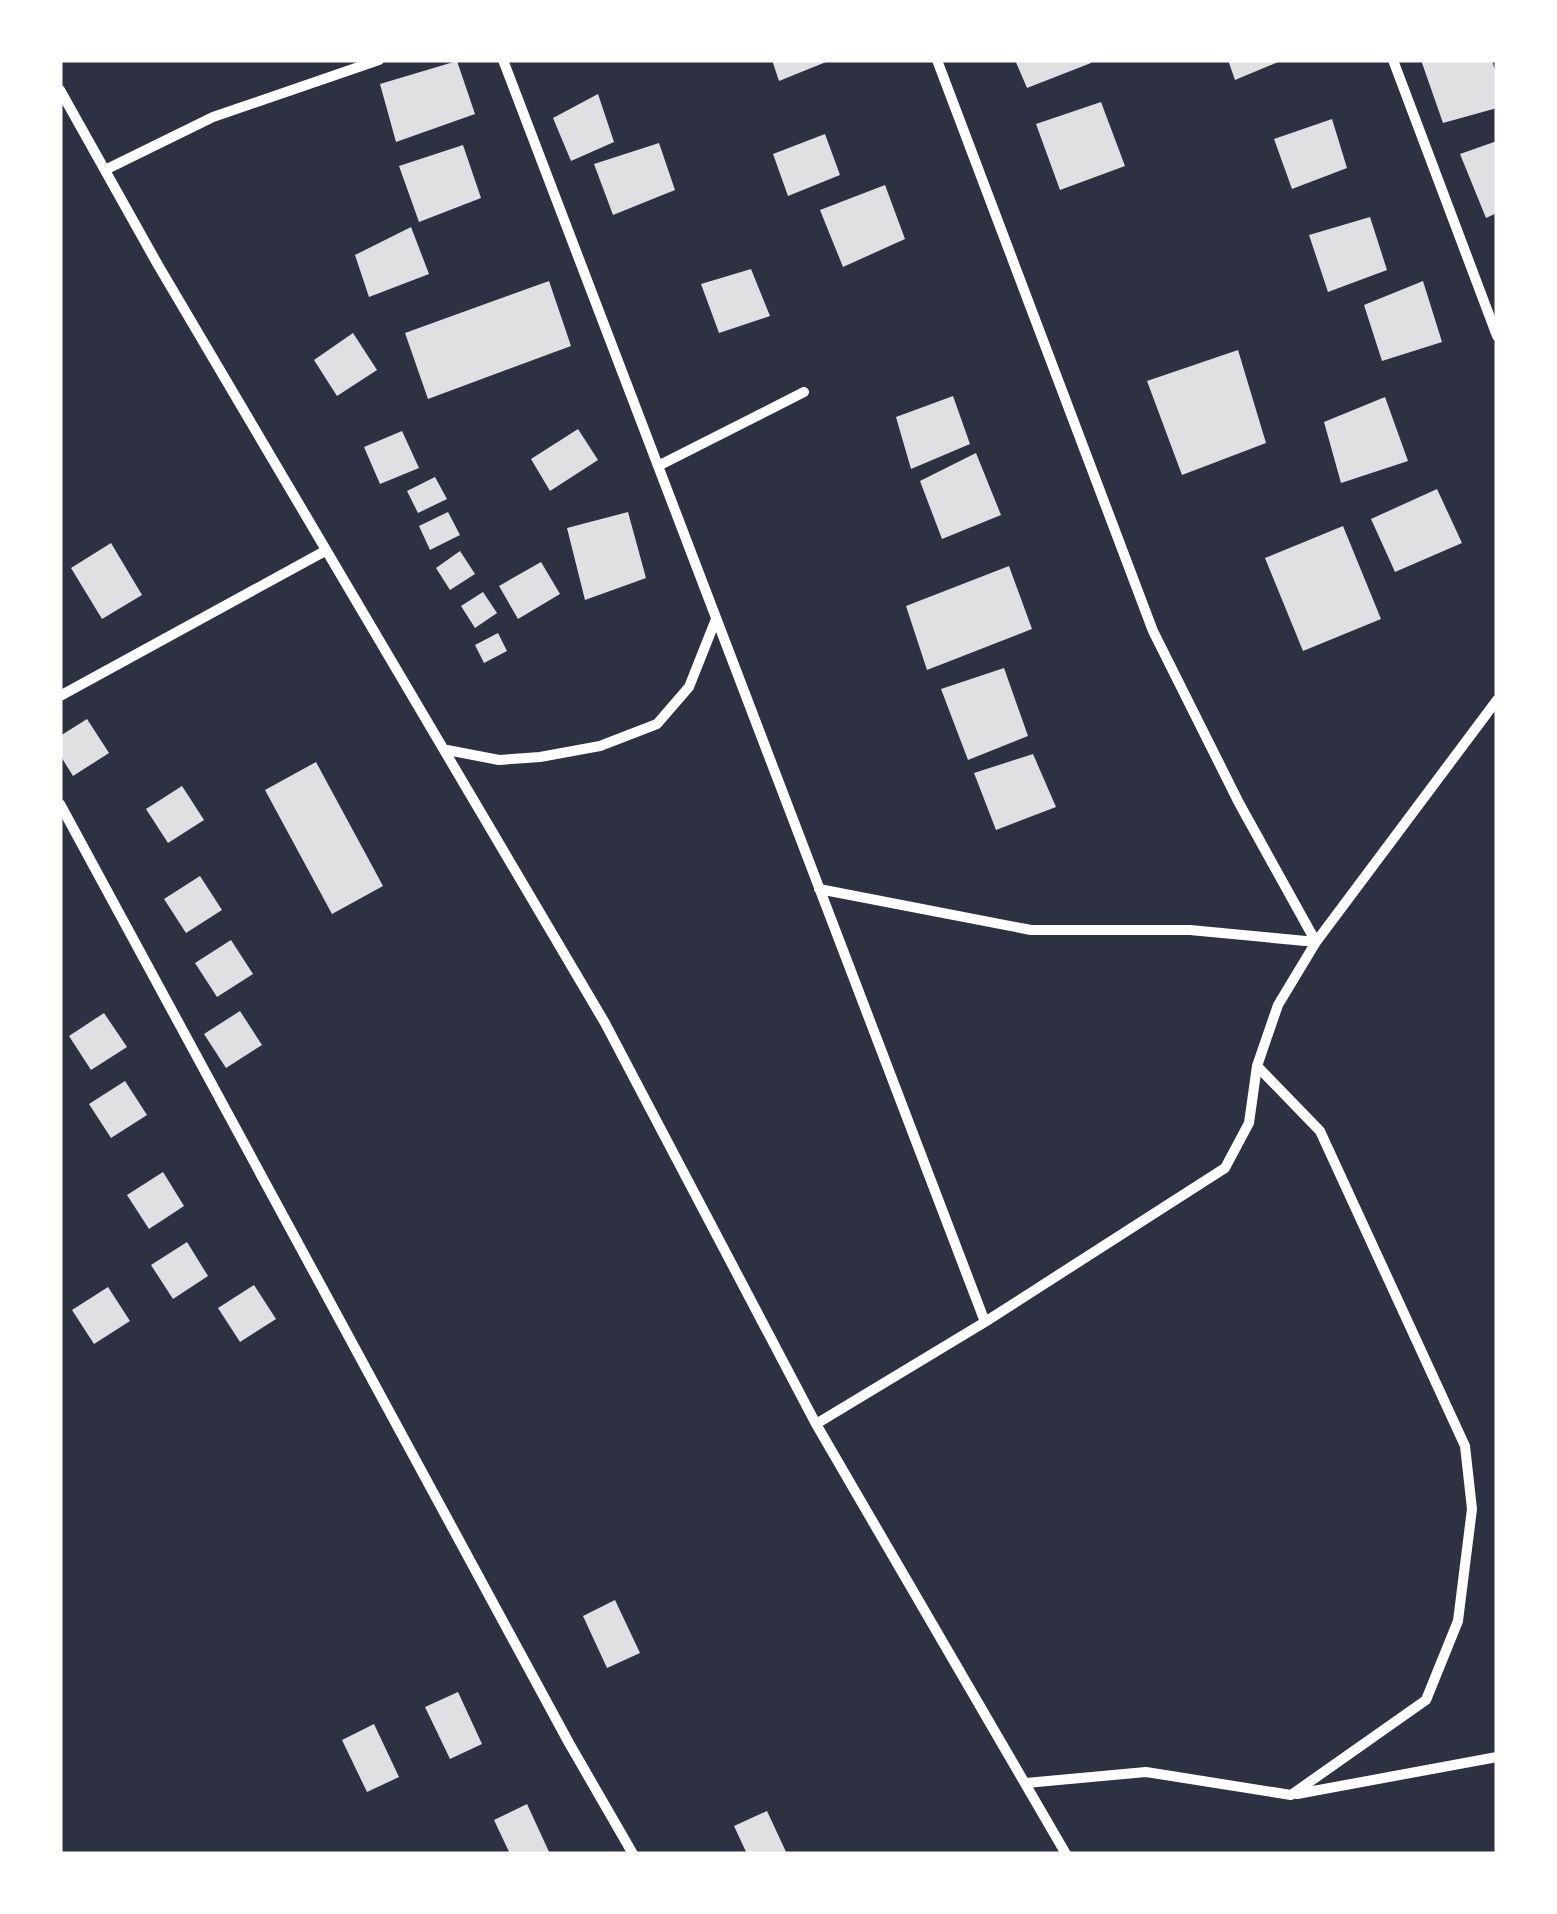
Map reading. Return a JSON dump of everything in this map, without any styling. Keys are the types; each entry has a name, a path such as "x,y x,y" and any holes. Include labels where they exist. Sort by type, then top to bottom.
{"street":[{"path":"107,169 213,117 379,60"},
{"path":"503,60 984,1322"},
{"path":"937,60 1153,632 1239,803 1316,942"},
{"path":"1393,60 1497,336"},
{"path":"60,90 158,266 447,750 605,1024 816,1424 1066,1854"},
{"path":"658,466 804,392"},
{"path":"60,696 326,551"},
{"path":"447,750 499,760 540,757 600,746 657,724 689,687 716,618"},
{"path":"816,1424 1225,1168 1249,1123 1257,1066 1278,1004 1316,942 1497,700"},
{"path":"60,804 559,1725 633,1854"},
{"path":"819,889 1031,930 1190,930 1316,942"},
{"path":"1257,1066 1320,1131 1464,1446 1472,1510 1458,1621 1426,1700 1291,1795"},
{"path":"1026,1783 1146,1772 1291,1795 1497,1757"}],"building":[{"path":"772,60 831,60 779,81"},
{"path":"1015,60 1090,60 1091,63 1027,88"},
{"path":"1228,60 1283,60 1235,80"},
{"path":"1421,60 1492,60 1497,77 1497,108 1443,123"},
{"path":"457,61 475,114 396,142 380,84"},
{"path":"598,94 614,142 571,161 553,118"},
{"path":"1101,102 1125,166 1060,190 1036,124"},
{"path":"1332,119 1347,168 1292,189 1274,139"},
{"path":"825,134 840,175 788,196 773,154"},
{"path":"1497,141 1497,213 1486,218 1460,154"},
{"path":"659,143 675,190 613,215 594,164"},
{"path":"463,145 481,198 419,222 399,166"},
{"path":"885,185 905,239 843,267 820,210"},
{"path":"1370,217 1387,270 1328,292 1309,235"},
{"path":"411,227 429,274 369,297 355,255"},
{"path":"751,269 770,316 719,333 701,284"},
{"path":"549,281 571,346 428,399 405,333"},
{"path":"1423,281 1442,342 1382,361 1364,305"},
{"path":"353,333 377,370 337,396 314,360"},
{"path":"1238,350 1266,443 1182,475 1147,381"},
{"path":"953,396 970,444 911,469 896,417"},
{"path":"1385,397 1408,461 1341,483 1324,422"},
{"path":"578,429 598,460 550,491 531,459"},
{"path":"402,431 419,468 380,484 364,447"},
{"path":"976,453 1001,515 942,539 920,481"},
{"path":"435,477 447,499 418,513 407,491"},
{"path":"1437,489 1462,543 1395,572 1371,519"},
{"path":"448,512 460,535 430,550 419,526"},
{"path":"628,512 646,578 585,600 567,528"},
{"path":"1343,526 1381,619 1303,651 1265,558"},
{"path":"111,543 142,595 102,619 71,568"},
{"path":"460,551 475,574 450,590 436,568"},
{"path":"541,562 560,594 518,619 499,586"},
{"path":"1009,566 1032,629 927,670 906,606"},
{"path":"483,592 497,613 475,628 461,606"},
{"path":"498,633 507,651 484,663 475,645"},
{"path":"1004,668 1028,736 968,760 941,689"},
{"path":"87,719 109,753 73,776 60,755 60,736"},
{"path":"1033,754 1056,807 996,830 974,773"},
{"path":"316,762 383,886 332,914 265,790"},
{"path":"182,786 204,820 168,843 146,809"},
{"path":"200,876 222,910 186,933 164,899"},
{"path":"231,940 253,974 217,997 195,963"},
{"path":"240,1011 262,1045 226,1068 204,1034"},
{"path":"104,1013 127,1047 91,1070 69,1036"},
{"path":"125,1081 147,1115 111,1138 89,1104"},
{"path":"163,1172 184,1206 149,1229 127,1195"},
{"path":"187,1242 208,1276 173,1299 151,1265"},
{"path":"254,1285 276,1319 240,1342 218,1308"},
{"path":"108,1287 130,1321 94,1344 72,1310"},
{"path":"615,1600 640,1653 607,1668 583,1616"},
{"path":"458,1692 482,1744 450,1759 425,1707"},
{"path":"374,1724 399,1777 367,1792 342,1740"},
{"path":"527,1804 550,1854 510,1854 494,1820"},
{"path":"767,1811 787,1854 747,1854 734,1826"}]}
